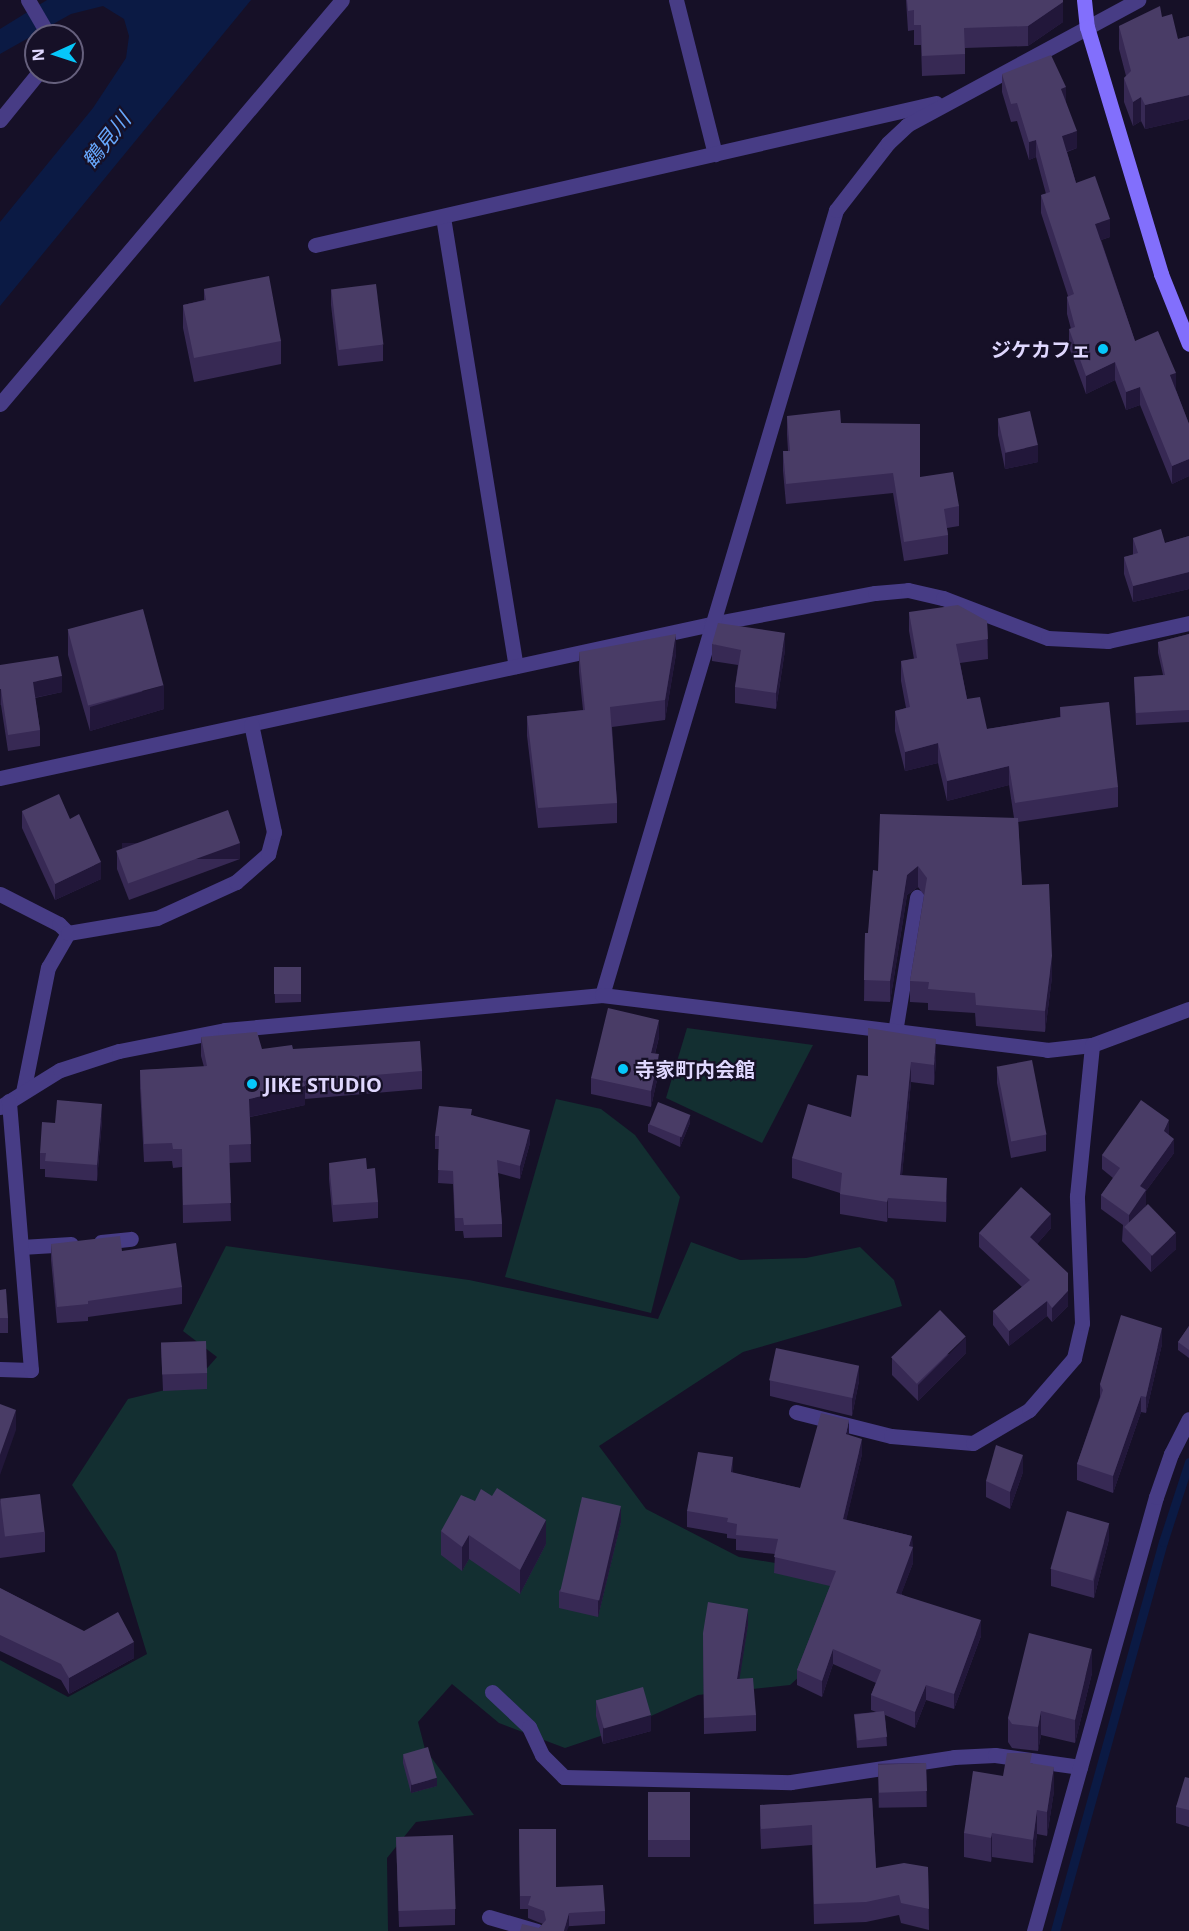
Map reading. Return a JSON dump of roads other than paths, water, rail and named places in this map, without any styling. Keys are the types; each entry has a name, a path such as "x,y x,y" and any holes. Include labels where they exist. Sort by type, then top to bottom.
{"street":[{"path":"28,0 43,24"},
{"path":"0,404 342,0"},
{"path":"676,0 715,154"},
{"path":"1084,0 1087,27 1161,274 1189,344"},
{"path":"602,995 836,210 888,143 907,126 948,100 1137,0"},
{"path":"0,120 29,84"},
{"path":"315,245 948,100"},
{"path":"443,217 516,666"},
{"path":"0,778 711,624 908,590 988,614 1048,638 1108,641 1189,623"},
{"path":"23,1092 48,967 68,933 157,918 236,882 268,854 274,832 251,723"},
{"path":"0,894 59,924 68,933"},
{"path":"895,1032 917,897"},
{"path":"0,1368 31,1370 21,1247 5,1104 60,1070 119,1051 225,1030 602,995 1036,1049 1092,1045 1189,1009"},
{"path":"796,1412 891,1436 973,1443 1029,1410 1074,1358 1082,1323 1077,1196 1092,1045"},
{"path":"21,1247 131,1239"},
{"path":"1034,1931 1156,1497 1170,1454 1189,1419"},
{"path":"492,1692 529,1726 542,1755 564,1777 791,1782 954,1757 995,1755 1080,1767"},
{"path":"489,1917 537,1931"}],"water":[{"name":"鶴見川","path":"47,0 251,0 0,306 0,222 93,108 126,58 129,36 124,19 103,6 71,14 53,24 24,24 24,40 0,54 0,29"}],"waterway":[{"path":"1055,1931 1163,1542 1189,1462"}],"place":[{"name":"ジケカフェ","path":"1103,349"},
{"name":"寺家町内会館","path":"623,1069"},
{"name":"JIKE STUDIO","path":"252,1084"}]}
